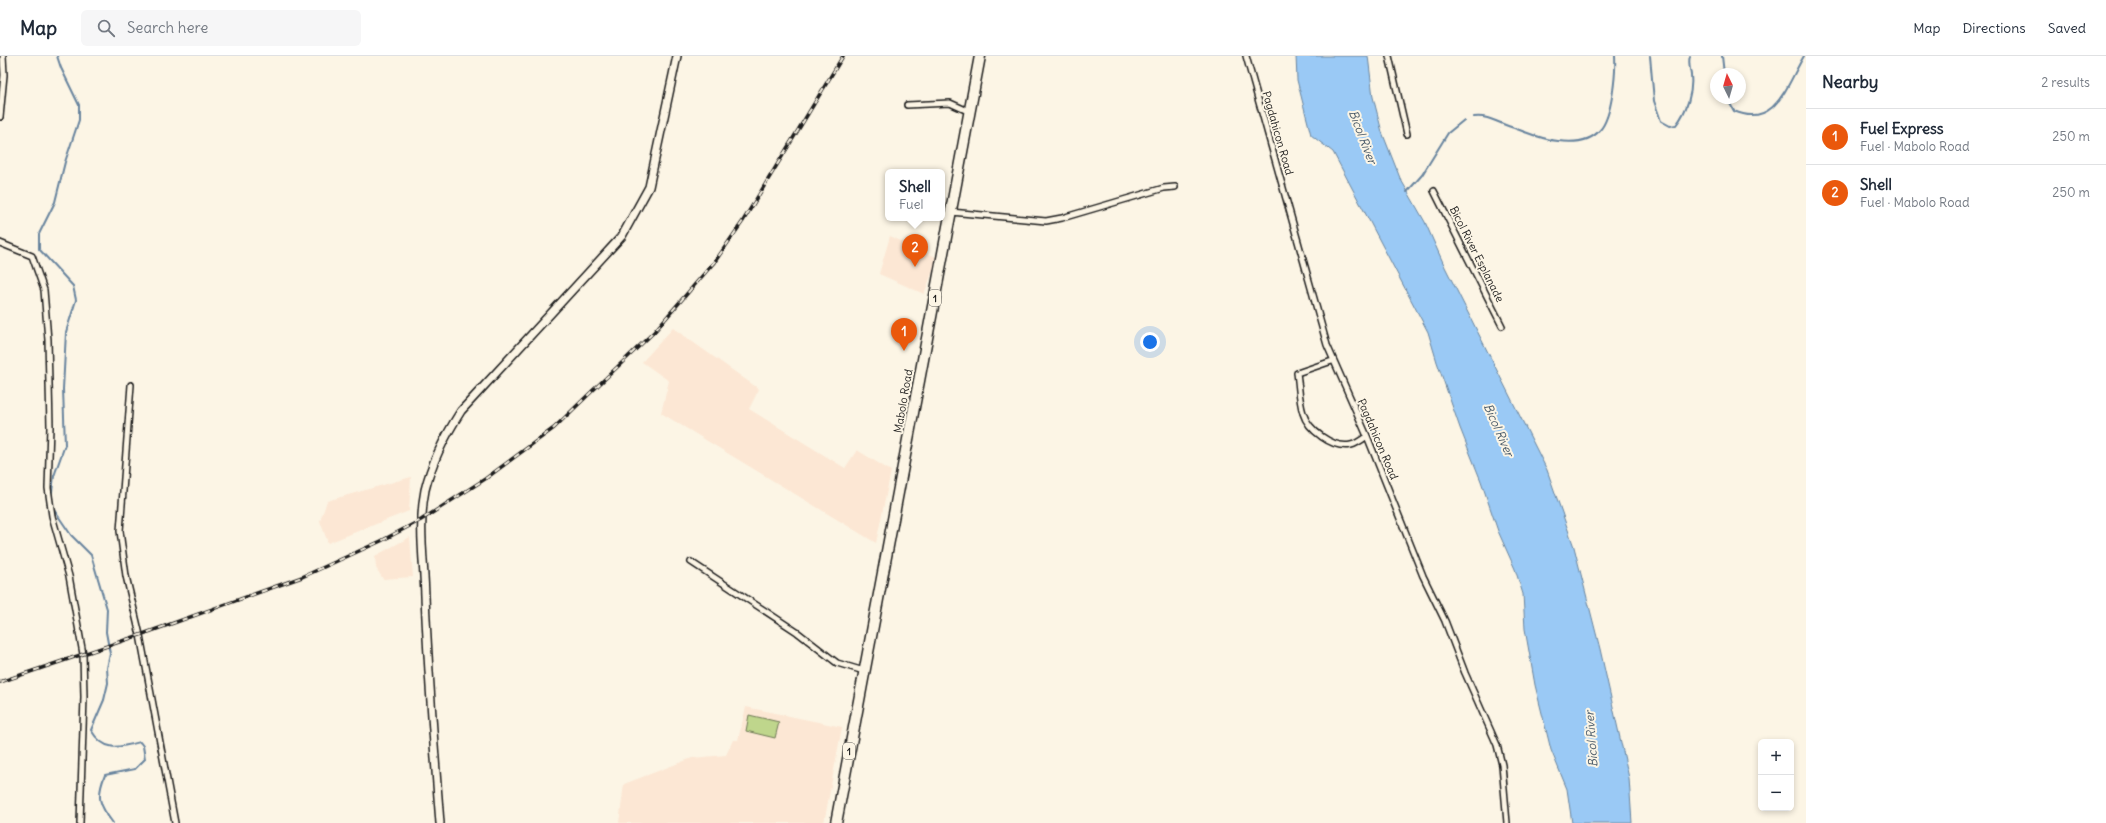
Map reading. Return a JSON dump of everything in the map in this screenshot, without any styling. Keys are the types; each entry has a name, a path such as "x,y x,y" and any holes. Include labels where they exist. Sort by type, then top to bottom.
{"highway":[{"name":"Mabolo Road","path":"863,675 980,56"},
{"name":"1","path":"836,823 863,675"}],"main road":[{"path":"440,823 429,687 421,520 426,490 434,462 445,437 462,411 622,236 649,187 677,56"}],"street":[{"path":"0,117 4,75 3,56"},
{"name":"Pagdahicon Road","path":"1246,56 1301,256 1332,361 1367,436 1423,576 1445,621 1465,673 1497,745 1502,765 1507,823"},
{"path":"1389,56 1407,134"},
{"path":"907,105 950,103 970,112"},
{"path":"951,212 1046,221 1062,218 1164,188 1175,187"},
{"name":"Bicol River Esplanade","path":"1434,191 1502,326"},
{"path":"0,243 32,256 44,290 48,340 50,427 48,488 52,516 69,576 83,654 84,697 80,823"},
{"path":"1332,361 1297,373 1303,414 1311,426 1322,437 1338,444 1351,445 1367,436"},
{"path":"131,385 120,531 126,576 140,635 165,778 175,823"},
{"path":"691,562 796,632 837,663 863,675"}],"shaded area":[{"path":"890,236 938,258 924,294 879,274"},
{"path":"673,328 759,389 749,409 845,468 857,450 891,471 876,543 661,413 669,381 642,362"},
{"path":"411,477 409,511 328,543 320,521 327,501"},
{"path":"410,537 413,577 383,579 376,568 375,556"},
{"path":"746,707 842,727 824,823 619,823 624,784 692,758 726,755 733,740 738,740"}],"green space":[{"path":"749,715 779,722 775,738 746,731"}],"water":[{"name":"Bicol River","path":"1296,56 1368,56 1373,97 1382,132 1400,178 1425,222 1445,267 1547,470 1574,547 1600,649 1629,778 1632,823 1572,823 1567,789 1551,750 1535,685 1525,629 1523,594 1515,569 1498,531 1481,481 1460,428 1428,332 1333,152 1311,135 1297,80"}],"waterway":[{"path":"51,499 54,476 65,445 63,389 66,332 76,300 73,286 39,249 39,234 55,202 65,162 79,120 79,105 61,68 57,56"},
{"path":"1474,117 1488,118 1534,136 1546,139 1569,142 1581,141 1591,137 1600,130 1608,115 1614,84 1615,56"},
{"path":"1650,56 1654,101 1661,121 1670,126 1676,125 1680,120 1690,95 1690,56"},
{"path":"1722,56 1723,68"},
{"path":"1730,104 1734,111 1748,115 1760,114 1770,109 1778,101 1804,56"},
{"path":"1407,192 1422,175 1448,133 1464,120"},
{"path":"52,507 71,535 91,555 107,609 106,632 110,654 107,668 108,683 104,700 91,730 96,737 106,745 118,747 140,742 143,746 145,759 135,769 105,775 100,789 100,800 102,806 113,823"}],"railway":[{"path":"0,682 140,635 302,577 381,541 421,520 485,479 554,428 654,332 716,260 743,221 843,56"}],"place":[{"name":"Shell","path":"915,267"},
{"name":"Fuel Express","path":"904,351"}]}
